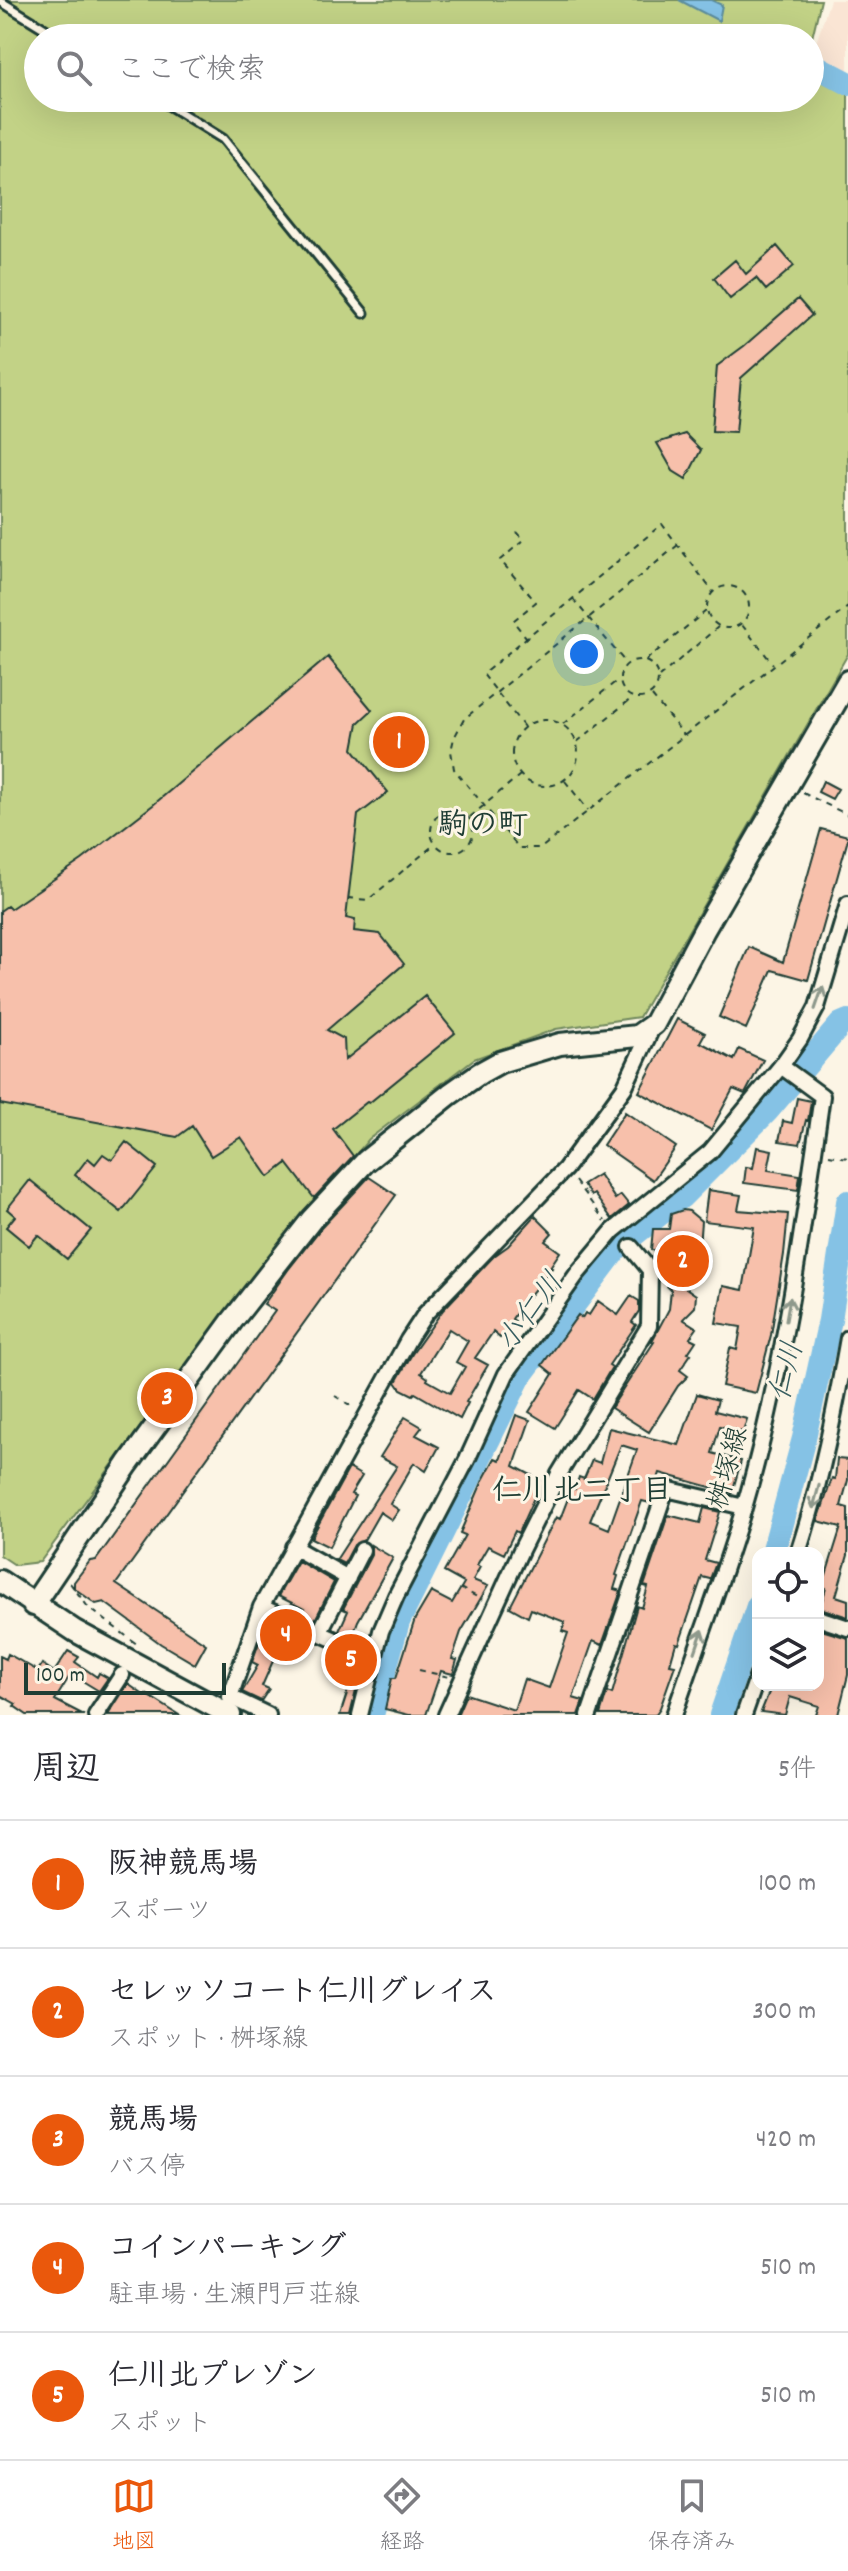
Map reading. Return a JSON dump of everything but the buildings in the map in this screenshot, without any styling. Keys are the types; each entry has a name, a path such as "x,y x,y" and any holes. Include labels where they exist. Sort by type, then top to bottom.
{"street":[{"path":"268,1715 230,1697 261,1607 364,1416 425,1314 565,1169 624,1088 654,1024 848,681"},
{"path":"360,1715 381,1631 467,1460 506,1374 577,1274 613,1231 710,1152 784,1067 817,1007 848,904"},
{"path":"33,1605 128,1464 232,1321 312,1219 366,1161 450,1094 500,1062 560,1044 637,1036 654,1024"},
{"name":"桝塚線","path":"674,1715 744,1507 777,1372 811,1175 822,1096 784,1067"},
{"path":"446,1715 559,1474 649,1326 650,1270 631,1247"},
{"path":"800,1547 831,1436 848,1338"},
{"path":"589,1715 666,1489 744,1507"},
{"path":"293,1547 348,1578"},
{"path":"261,1607 326,1636 362,1550"},
{"path":"0,1581 113,1654 230,1715"},
{"path":"821,1619 848,1628"},
{"path":"96,1715 122,1675"},
{"path":"744,1715 752,1691"}],"lane":[{"path":"0,1 37,24"},
{"path":"180,112 223,139 364,313"}],"path":[{"path":"524,727 483,674 662,524 713,592"},
{"path":"517,532 524,540 500,560 536,602 513,621 526,638"},
{"path":"678,545 464,719 454,738 451,751 454,769 519,848 541,848 848,607"},
{"path":"726,586 733,586 745,595 749,608 741,624 732,628 718,627 708,618 706,611 708,597 726,586"},
{"path":"573,599 625,662"},
{"path":"645,661 706,611"},
{"path":"741,624 774,665"},
{"path":"658,677 718,627"},
{"path":"635,658 645,661 658,677 658,685 652,695 640,699 633,697 619,679 625,662 635,658"},
{"path":"562,725 619,679"},
{"path":"652,695 684,736"},
{"path":"576,743 633,697"},
{"path":"543,720 562,725 570,732 576,743 577,761 564,780 543,787 532,784 520,775 512,758 512,746 524,727 543,720"},
{"path":"469,818 520,775"},
{"path":"564,780 589,811"},
{"path":"788,785 848,815"},
{"path":"454,809 469,818 474,835 467,847 461,851 447,852 436,844 431,831 440,813 454,809"},
{"path":"348,898 368,900 436,844"},
{"path":"825,1154 848,1158"},
{"path":"574,1180 602,1218"},
{"path":"335,1396 353,1407"},
{"path":"64,1576 88,1607 146,1650"},
{"path":"460,1588 495,1605"},
{"path":"419,1670 460,1680"}],"shaded area":[{"path":"830,0 848,0 848,73 824,61 822,24"}],"green space":[{"path":"0,0 821,0 815,24 24,24 24,112 824,112 824,82 848,94 848,654 639,1017 556,1029 474,1059 369,1139 236,1298 40,1562 15,1565 0,1555"}],"water":[{"path":"679,0 711,0 722,5 719,21"}],"waterway":[{"path":"824,70 848,83"},
{"name":"小仁川","path":"372,1715 398,1622 520,1376 616,1249 681,1197 767,1111 841,1024 848,1021"},
{"name":"仁川","path":"775,1547 804,1438 830,1320 848,1202"},
{"name":"仁川","path":"721,1715 754,1619"}],"place":[{"name":"阪神競馬場","path":"399,742"},
{"name":"セレッソコート仁川グレイス","path":"683,1261"},
{"name":"競馬場","path":"167,1398"},
{"name":"コインパーキング","path":"286,1635"},
{"name":"仁川北プレゾン","path":"351,1660"}],"district":[{"name":"駒の町","path":"483,823"},
{"name":"仁川北二丁目","path":"582,1489"}]}
